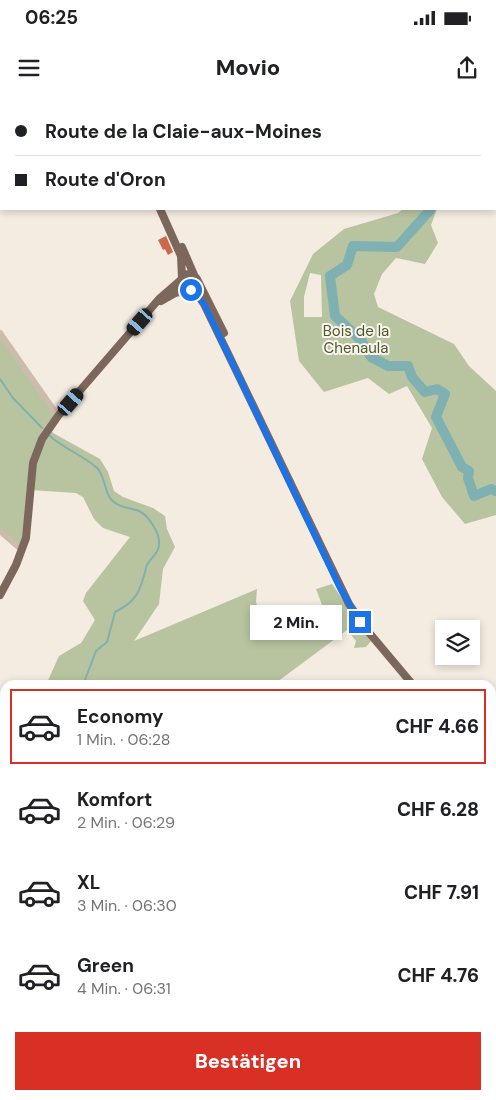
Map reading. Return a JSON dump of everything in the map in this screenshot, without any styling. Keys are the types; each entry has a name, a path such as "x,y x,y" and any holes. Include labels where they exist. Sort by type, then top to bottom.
{"main road":[{"path":"160,210 181,256 182,285 198,295 204,304 352,609 366,629 409,680"},
{"path":"166,221 184,251 219,322 256,410"},
{"path":"0,595 10,580 22,550 28,525 33,464 42,439 58,416 172,286 188,274 196,278"},
{"path":"150,310 168,297 196,286 196,278"}],"street":[{"path":"0,332 58,416"},
{"path":"0,531 22,550"}],"green space":[{"name":"Bois de la Chenaula","path":"402,210 437,210 431,225 438,243 425,264 396,258 382,274 374,294 378,307 454,344 469,366 496,391 496,515 465,524 442,497 422,459 432,428 407,386 389,394 368,378 324,392 299,361 290,301 313,254 344,229 398,213","holes":["310,273 321,275 322,317 304,317 304,297"]},
{"path":"0,338 58,416 49,427 53,433 100,459 108,472 114,491 123,497 153,508 165,516 167,529 175,547 163,569 159,604 134,641 257,589 256,602 263,623 302,616 302,612 322,605 316,589 332,584 371,641 366,647 354,648 356,641 347,630 280,680 48,680 59,656 81,643 95,620 83,601 86,593 130,537 103,528 94,519 83,497 76,493 31,490 22,550 0,531"}],"building":[{"path":"166,236 173,252 168,255 158,240"}],"waterway":[{"path":"430,210 397,247 353,246 347,265 330,276 335,316 361,340 371,357 388,366 408,366 412,377 425,392 437,389 445,394 436,417 462,467 469,471 468,478 474,496 491,489 496,491"},
{"path":"0,379 13,398 42,428"},
{"path":"50,436 97,468 109,497 119,505 136,510 146,516 159,538 158,550 147,565 139,590 133,600 115,612 107,642 96,651 85,680"}],"route":[{"path":"191,290 201,298 340,588 360,622"}]}
